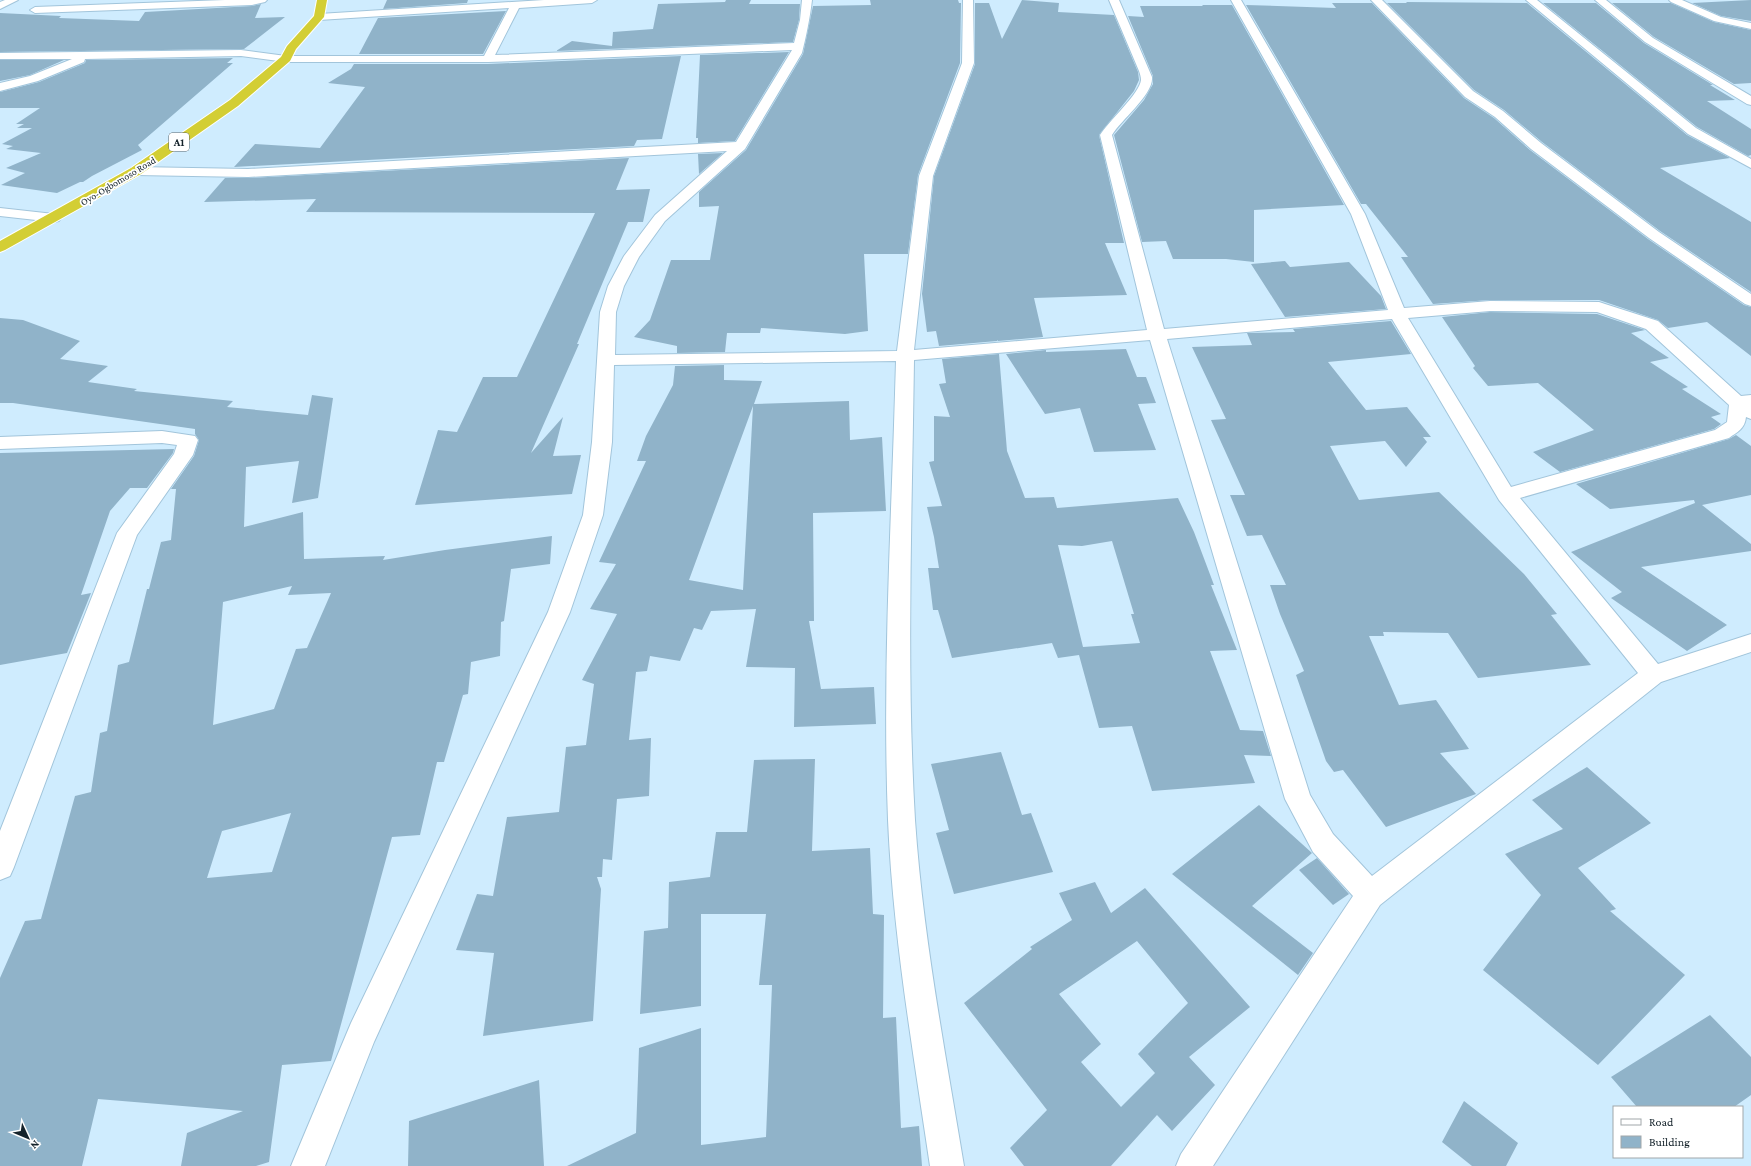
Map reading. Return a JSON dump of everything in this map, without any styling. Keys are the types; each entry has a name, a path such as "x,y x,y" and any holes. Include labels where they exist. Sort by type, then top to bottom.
{"highway":[{"path":"319,17 322,0"},
{"name":"Oyo-Ogbomoso Road","path":"0,247 136,171 234,103 286,59 291,48 319,17"}],"street":[{"path":"0,6 13,0"},
{"path":"35,10 252,2 262,0"},
{"path":"436,10 442,0"},
{"path":"319,17 592,0"},
{"path":"308,1166 362,1034 559,612 594,515 602,442 608,312 616,286 632,256 660,218 740,146 797,53 800,46 807,0"},
{"path":"947,1166 913,946 902,821 898,707 905,356 926,176 968,63 968,0"},
{"path":"1114,0 1145,71 1147,80 1140,95 1111,124 1106,135 1157,335 1298,799 1323,843 1370,895"},
{"path":"1236,0 1358,214 1398,315 1506,495 1653,675"},
{"path":"1376,0 1469,94 1499,114 1536,146 1654,235 1751,301"},
{"path":"1531,0 1692,131 1751,164"},
{"path":"1600,0 1649,40 1751,101"},
{"path":"1674,0 1718,19 1751,26"},
{"path":"488,58 516,4"},
{"path":"0,56 241,53 286,59 488,58 800,46"},
{"path":"0,87 34,80 87,56"},
{"path":"136,171 248,173 740,146"},
{"path":"0,212 54,218"},
{"path":"606,360 905,356 1490,306 1599,306 1652,325 1747,405 1736,424 1722,434 1506,495"},
{"path":"0,443 162,436 188,440 184,455 127,533 0,867"},
{"path":"1193,1166 1370,895 1653,675 1751,643"}],"building":[{"path":"387,0 468,0 467,3 383,9"},
{"path":"726,0 751,0 749,4 800,4 799,20 793,42 556,51 572,41 612,46 613,32 653,29 658,4 725,2"},
{"path":"870,0 958,0 959,3 961,3 960,63 918,175 908,254 864,254 868,331 845,334 761,328 760,333 727,333 725,352 677,353 677,346 634,337 650,320 671,260 710,260 719,206 699,207 699,192 746,150 803,54 813,6 871,5"},
{"path":"1022,0 1059,3 1058,12 1114,15 1138,72 1139,80 1134,91 1099,135 1124,243 1105,243 1127,295 1034,298 1043,337 939,346 936,331 927,332 922,294 934,176 975,64 975,3 989,3 1002,39"},
{"path":"1751,0 1751,21 1721,16 1692,3"},
{"path":"1406,2 1527,3 1687,135 1730,158 1660,168 1751,222 1751,292 1660,231 1542,142 1504,110 1474,90 1387,3 1407,3"},
{"path":"1332,3 1372,3 1464,98 1494,118 1530,150 1648,239 1744,305 1751,307 1751,356 1707,322 1668,328 1658,320 1599,300 1490,300 1433,304 1401,257 1408,257 1366,204 1361,204 1246,5 1336,8"},
{"path":"1543,3 1596,3 1644,43 1735,100 1707,101 1751,129 1751,155 1748,156 1697,127"},
{"path":"1612,3 1671,3 1714,22 1751,30 1751,83 1734,84 1654,37"},
{"path":"261,4 255,18 285,17 244,49 0,52 0,13 61,16 59,18 139,21 145,12 252,6"},
{"path":"1202,5 1232,5 1344,205 1254,210 1254,262 1226,259 1173,259 1166,241 1142,242 1114,135 1144,100 1153,84 1153,76 1128,16 1144,17 1140,6 1203,6"},
{"path":"506,11 483,54 359,54 378,18"},
{"path":"789,52 735,141 698,143 698,138 696,138 700,55"},
{"path":"681,56 662,139 637,140 634,146 234,167 255,144 320,148 365,87 328,83 351,69 354,64 488,64"},
{"path":"233,58 227,63 233,63 138,145 142,150 83,182 57,193 1,185 25,173 6,168 41,153 6,149 13,146 2,144 32,128 17,128 24,124 16,124 40,108 0,108 0,92 39,82 85,63 86,60"},
{"path":"0,60 64,60 30,75 0,81"},
{"path":"723,153 699,174 698,154"},
{"path":"629,158 616,190 650,189 643,222 628,222 577,344 579,344 531,453 563,417 553,456 581,455 572,494 415,505 438,430 457,432 483,377 517,377 595,213 306,212 316,199 204,202 225,178"},
{"path":"1285,261 1290,267 1349,262 1381,296 1386,309 1285,317 1251,264"},
{"path":"1490,312 1597,314 1645,330 1631,333 1669,358 1650,362 1688,387 1682,389 1721,414 1711,417 1721,424 1714,429 1560,472 1533,452 1594,430 1538,383 1488,386 1473,368 1475,366 1442,317"},
{"path":"0,318 23,320 80,341 60,359 108,366 88,382 137,389 134,391 233,401 227,407 308,415 312,395 333,398 318,498 292,503 299,461 246,467 244,527 303,512 304,559 385,556 383,560 552,536 550,564 511,569 504,621 501,622 500,656 471,662 468,694 463,695 444,762 437,762 420,835 392,837 331,1061 282,1065 269,1162 256,1166 181,1166 187,1133 243,1111 98,1099 82,1166 0,1166 0,978 25,921 41,919 75,796 91,792 100,733 107,731 118,665 129,662 147,589 149,589 161,542 171,540 176,489 171,489 194,456 199,440 195,434 195,429 13,403 0,403","holes":["292,586 288,595 331,593 307,648 296,649 274,709 213,725 223,602","291,813 272,872 207,878 222,831"]},
{"path":"1391,321 1411,354 1328,362 1366,410 1407,407 1431,437 1423,437 1427,442 1406,467 1385,441 1330,446 1359,500 1439,492 1524,574 1557,614 1551,615 1591,665 1478,678 1448,633 1383,632 1384,636 1369,636 1399,705 1436,700 1469,749 1440,753 1476,794 1386,827 1343,770 1334,772 1326,761 1296,675 1304,671 1280,614 1270,585 1286,585 1262,535 1247,536 1230,495 1245,495 1211,420 1226,419 1192,347 1252,345 1247,333 1295,332 1293,329"},
{"path":"1126,349 1137,377 1146,377 1156,403 1138,404 1156,450 1094,452 1080,408 1045,414 1006,354 1046,350 1046,352"},
{"path":"999,354 1007,451 1025,498 1054,497 1057,508 1178,498 1194,532 1214,585 1211,585 1237,650 1210,651 1240,730 1263,731 1271,756 1244,755 1255,783 1152,791 1132,726 1099,728 1079,655 1058,658 1052,643 952,658 938,610 933,610 928,568 939,568 927,507 942,506 929,462 934,461 934,416 950,417 939,384 946,383 942,359","holes":["1112,541 1134,614 1131,614 1140,643 1083,647 1058,545 1082,546"]},
{"path":"724,365 724,380 762,381 754,404 849,401 850,440 882,437 886,511 813,513 814,621 809,621 821,689 874,687 876,724 794,727 795,668 746,667 756,609 711,611 702,630 694,628 680,661 650,656 647,671 636,672 629,740 651,738 649,796 617,799 612,860 603,859 602,877 597,877 601,889 593,1021 483,1036 494,953 456,950 477,894 493,896 507,817 559,812 566,747 586,745 594,684 582,680 617,614 590,609 616,564 599,562 646,461 637,461 646,436 673,385 675,366","holes":["753,406 743,590 689,580"]},
{"path":"1736,435 1751,446 1751,495 1702,505 1751,544 1751,551 1641,567 1727,625 1687,651 1611,598 1622,592 1571,552 1695,503 1694,500 1610,509 1576,484 1729,439"},
{"path":"174,449 173,453 147,488 130,488 110,511 81,595 91,593 67,653 0,665 0,453"},
{"path":"1001,752 1022,815 1031,813 1053,872 954,894 936,833 949,830 931,764"},
{"path":"815,759 812,851 870,848 873,914 884,915 883,1018 896,1017 901,1128 919,1126 922,1166 567,1166 636,1133 639,1048 701,1028 701,1145 766,1137 772,985 759,985 766,914 701,914 701,1006 640,1014 644,931 668,928 669,882 710,877 716,832 747,832 754,760"},
{"path":"1587,767 1651,823 1578,868 1616,909 1610,911 1685,975 1598,1065 1483,970 1541,895 1505,854 1563,829 1532,800"},
{"path":"1259,805 1312,853 1252,906 1313,953 1298,975 1172,874"},
{"path":"1317,858 1349,894 1333,905 1299,870"},
{"path":"1095,882 1111,913 1145,888 1250,1007 1189,1057 1215,1085 1172,1131 1157,1115 1111,1166 1024,1166 1010,1148 1047,1110 964,1003 1032,949 1030,947 1072,920 1059,893","holes":["1137,941 1188,1003 1138,1054 1155,1073 1121,1107 1081,1062 1101,1044 1059,994"]},
{"path":"1710,1015 1751,1057 1751,1095 1735,1106 1636,1106 1611,1077"},
{"path":"539,1080 544,1166 408,1166 409,1121"},
{"path":"1464,1101 1518,1143 1506,1166 1472,1166 1442,1142"}]}
